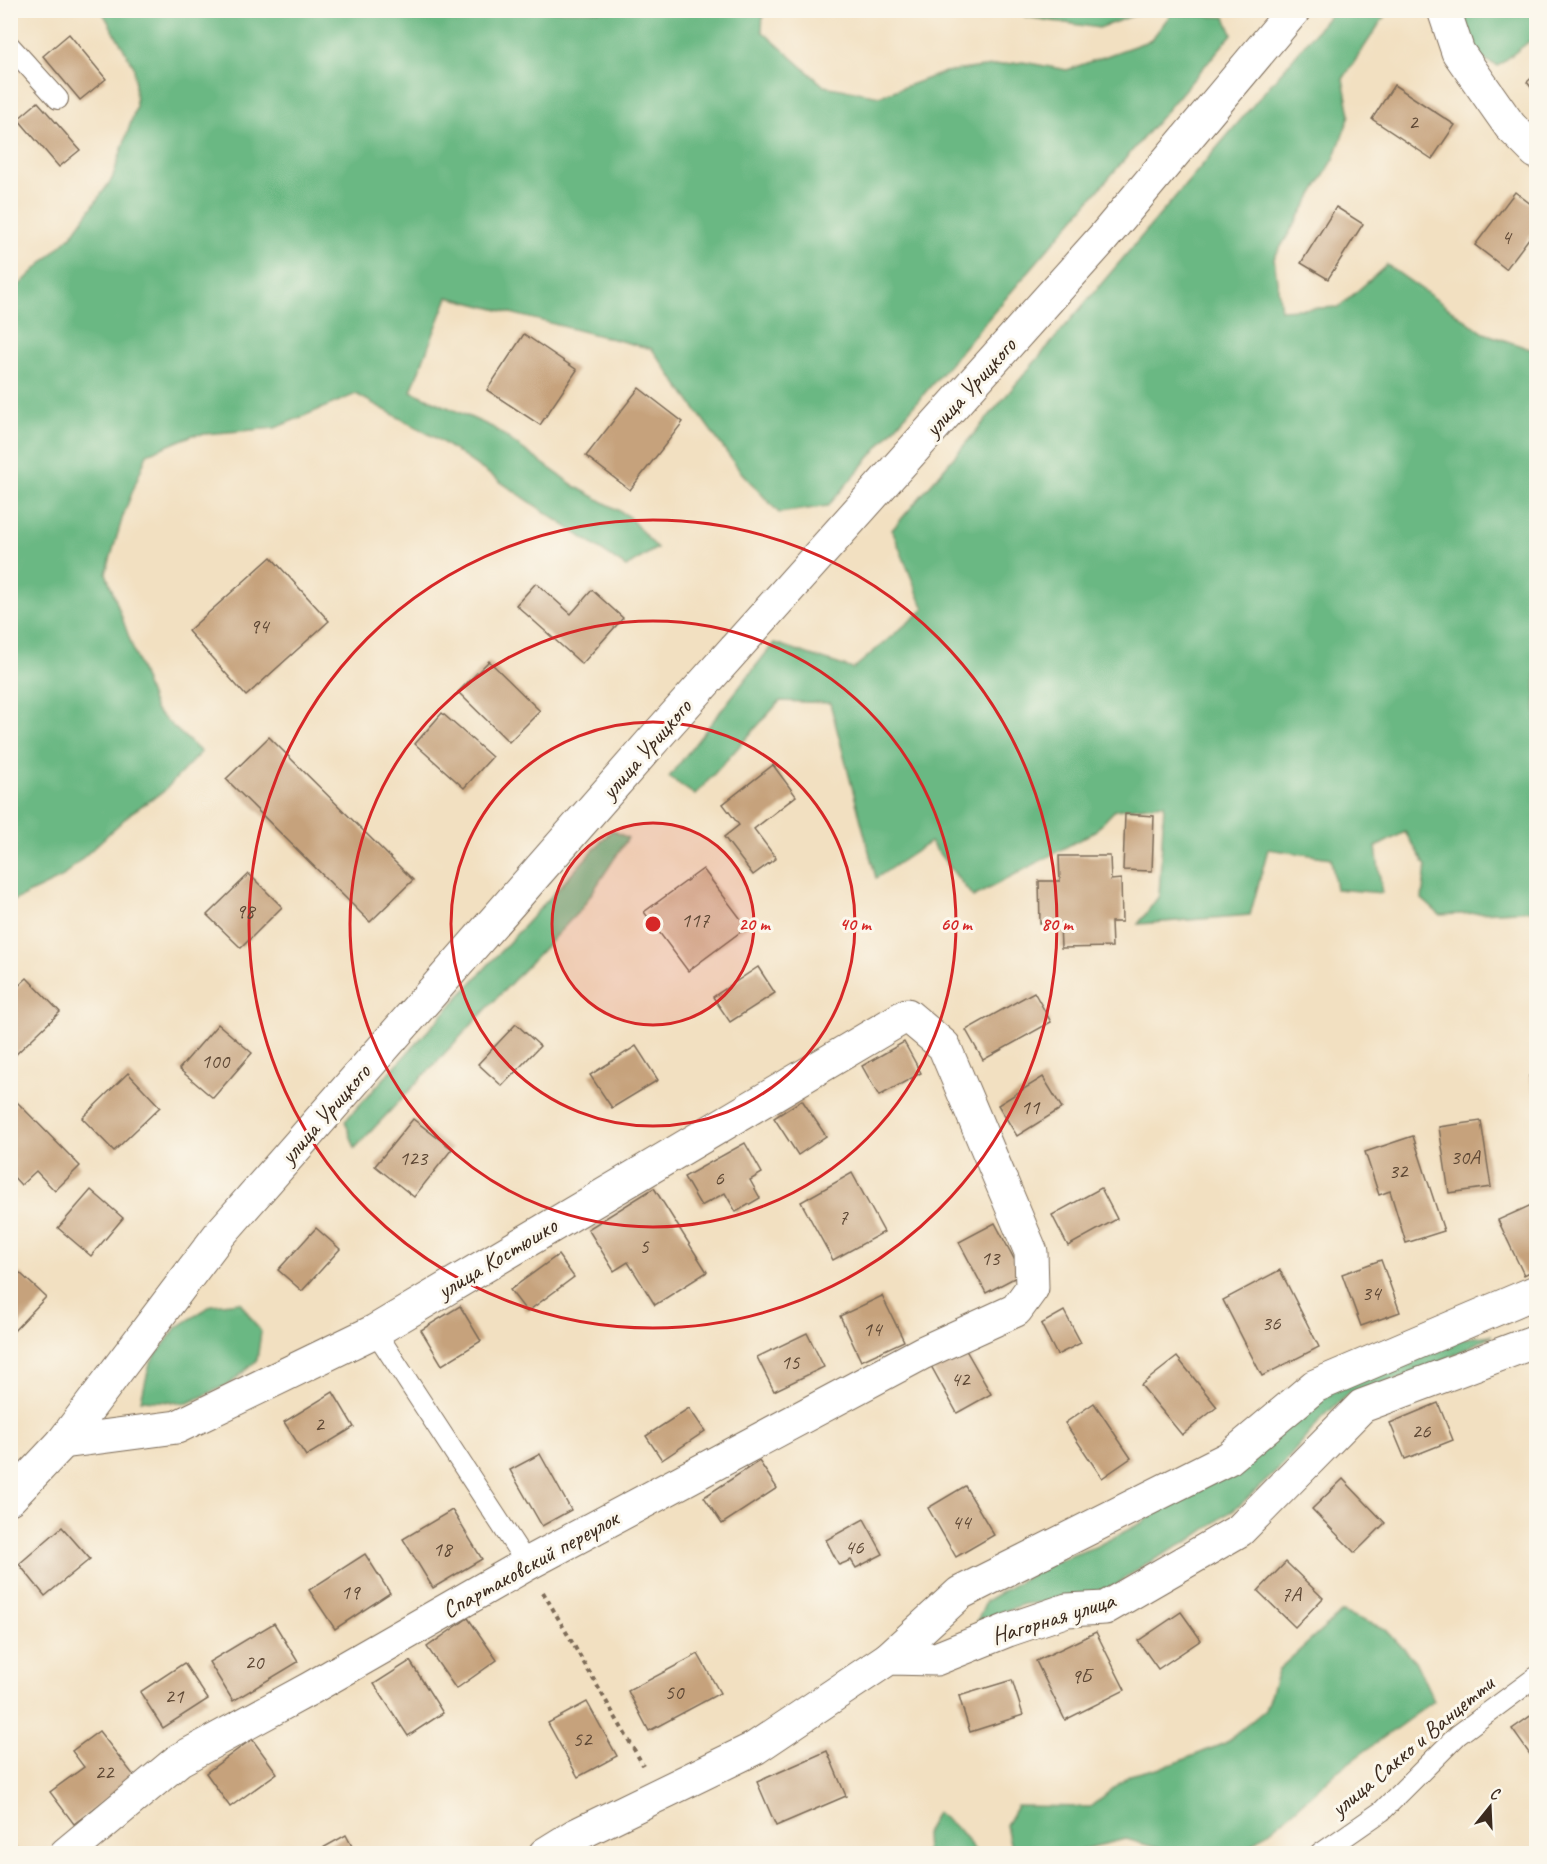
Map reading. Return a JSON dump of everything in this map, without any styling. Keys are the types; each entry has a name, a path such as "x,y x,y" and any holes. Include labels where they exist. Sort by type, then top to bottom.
{"street":[{"name":"улица Урицкого","path":"10,1498 63,1442 220,1234 655,738 1102,239 1294,10"},
{"path":"1444,10 1458,51 1510,126 1536,152"},
{"name":"улица Костюшко","path":"63,1442 177,1427 375,1330 907,1015"},
{"name":"Спартаковский переулок","path":"66,1854 179,1760 311,1688 527,1564 922,1353 1016,1310 1032,1288 1031,1252 944,1046 907,1015"},
{"path":"545,1854 574,1836 755,1748 889,1658 960,1593 1229,1458 1315,1386 1536,1292"},
{"name":"Нагорная улица","path":"889,1658 936,1659 1008,1630 1067,1610 1105,1608 1240,1530 1362,1406 1536,1341"}],"lane":[{"path":"10,46 58,99"},
{"path":"375,1330 527,1564"},
{"name":"улица Сакко и Ванцетти","path":"1320,1854 1382,1811 1458,1735 1536,1677"}],"path":[{"path":"527,1564 660,1794"}],"green space":[{"path":"1061,10 1140,10 1143,12 1099,28 1026,17 1017,11 1048,11 1052,14"},
{"path":"1334,10 1388,11 1343,79 1350,115 1334,159 1274,258 1281,310 1339,307 1387,265 1484,333 1536,351 1536,910 1440,915 1422,899 1426,866 1405,832 1376,847 1382,893 1336,889 1331,858 1268,849 1250,915 1138,924 1159,896 1164,804 1115,810 1094,832 973,897 930,842 876,878 830,703 780,701 695,795 669,777 774,643 853,669 924,609 892,530"},
{"path":"102,11 763,11 762,31 824,86 880,96 945,72 1023,62 1067,70 1151,40 1171,14 1225,17 1232,34 828,506 779,513 740,471 652,349 448,297 411,391 492,427 576,487 627,515 657,548 626,567 436,438 356,394 275,428 193,435 147,454 123,516 106,573 155,710 201,752 163,792 132,812 61,878 11,902 11,293 72,235 112,179 136,107 134,67"},
{"path":"1461,11 1536,11 1536,36 1498,66 1478,57"},
{"path":"612,830 628,838 582,908 355,1148 345,1121"},
{"path":"240,1302 261,1332 257,1360 231,1383 188,1403 141,1400 150,1363 176,1328 212,1305"},
{"path":"1492,1335 1420,1373 1349,1393 1322,1418 1279,1469 1241,1504 1192,1539 1144,1565 1109,1590 1067,1600 1024,1604 977,1621 986,1601 1049,1564 1095,1547 1143,1522 1311,1402 1439,1341"},
{"path":"1342,1612 1385,1629 1415,1661 1434,1701 1336,1772 1284,1819 1241,1853 1175,1853 1126,1839 1067,1853 1012,1853 1006,1825 1017,1806 1090,1807 1130,1775 1173,1764 1225,1743 1265,1710 1279,1669"},
{"path":"936,1812 959,1830 976,1852 994,1853 926,1853 925,1834"}],"building":[{"path":"69,34 106,79 80,100 43,56"},
{"path":"1536,74 1536,94 1527,82"},
{"path":"1394,85 1455,125 1432,159 1372,119"},
{"path":"38,102 80,150 59,167 18,119"},
{"path":"1515,192 1536,208 1536,229 1506,269 1475,245"},
{"path":"1336,207 1363,224 1328,279 1301,263"},
{"path":"524,334 577,370 540,425 487,390"},
{"path":"639,388 683,422 630,490 586,456"},
{"path":"271,557 329,621 246,696 188,631"},
{"path":"536,583 571,614 592,590 623,618 582,664 516,605"},
{"path":"489,661 540,711 509,742 458,692"},
{"path":"442,713 492,757 464,788 415,744"},
{"path":"269,737 413,880 370,922 226,779"},
{"path":"773,765 796,796 754,829 776,858 753,875 724,837 739,825 723,804"},
{"path":"1125,814 1154,816 1152,871 1123,870"},
{"path":"1059,856 1110,856 1111,880 1121,879 1122,922 1111,922 1112,947 1061,948 1060,923 1040,923 1039,881 1060,881"},
{"path":"703,869 747,927 688,971 644,912"},
{"path":"249,874 282,907 241,948 207,915"},
{"path":"758,967 775,993 730,1022 713,997"},
{"path":"27,978 60,1012 10,1060 10,994"},
{"path":"1034,992 1051,1022 983,1060 966,1030"},
{"path":"218,1024 252,1053 213,1098 179,1069"},
{"path":"516,1024 540,1046 502,1086 478,1064"},
{"path":"904,1042 921,1073 879,1096 862,1066"},
{"path":"636,1046 658,1080 612,1108 590,1075"},
{"path":"128,1073 160,1107 114,1151 82,1118"},
{"path":"1536,1073 1536,1098 1529,1076"},
{"path":"1043,1077 1062,1108 1017,1136 998,1105"},
{"path":"802,1100 826,1136 798,1155 774,1118"},
{"path":"17,1102 80,1166 55,1191 36,1171 21,1185 10,1173 10,1108"},
{"path":"413,1119 452,1149 414,1197 375,1166"},
{"path":"1481,1121 1491,1187 1449,1193 1439,1127"},
{"path":"1413,1136 1444,1231 1406,1243 1390,1191 1379,1195 1365,1152"},
{"path":"745,1143 762,1173 750,1180 760,1198 736,1212 725,1193 701,1206 684,1177"},
{"path":"852,1173 884,1232 833,1260 801,1202"},
{"path":"654,1188 707,1272 655,1305 628,1262 614,1271 588,1229"},
{"path":"1101,1188 1117,1219 1068,1246 1052,1215"},
{"path":"91,1190 123,1218 91,1256 58,1228"},
{"path":"1536,1203 1536,1269 1524,1275 1498,1220"},
{"path":"995,1223 1022,1274 986,1293 959,1242"},
{"path":"316,1228 340,1249 302,1291 278,1270"},
{"path":"558,1255 574,1277 527,1312 510,1290"},
{"path":"1381,1260 1400,1312 1361,1326 1342,1274"},
{"path":"1280,1270 1319,1347 1262,1376 1223,1300"},
{"path":"20,1273 46,1297 10,1335 10,1283"},
{"path":"882,1296 904,1341 861,1361 840,1316"},
{"path":"460,1306 481,1341 442,1365 421,1330"},
{"path":"1064,1311 1081,1343 1057,1355 1041,1324"},
{"path":"807,1333 824,1367 774,1391 757,1357"},
{"path":"963,1345 991,1394 957,1413 930,1364"},
{"path":"1177,1357 1217,1407 1182,1435 1141,1385"},
{"path":"333,1392 354,1427 306,1456 284,1422"},
{"path":"1094,1403 1131,1458 1102,1478 1065,1423"},
{"path":"1438,1403 1453,1440 1405,1459 1390,1423"},
{"path":"689,1408 705,1431 662,1460 646,1436"},
{"path":"540,1454 571,1510 542,1526 510,1470"},
{"path":"759,1461 777,1488 722,1524 704,1497"},
{"path":"1343,1479 1385,1523 1355,1553 1312,1509"},
{"path":"965,1486 994,1535 956,1557 928,1508"},
{"path":"452,1510 482,1559 433,1588 403,1539"},
{"path":"864,1519 883,1554 856,1568 851,1560 839,1565 826,1540"},
{"path":"62,1527 90,1559 45,1596 19,1564"},
{"path":"365,1554 390,1593 335,1629 309,1590"},
{"path":"1286,1562 1323,1598 1295,1627 1258,1591"},
{"path":"1181,1612 1201,1640 1158,1669 1138,1641"},
{"path":"468,1618 497,1660 456,1689 427,1647"},
{"path":"274,1623 298,1662 233,1701 209,1662"},
{"path":"1096,1632 1125,1690 1065,1720 1036,1661"},
{"path":"698,1654 720,1693 649,1731 628,1691"},
{"path":"410,1661 443,1713 408,1736 374,1684"},
{"path":"184,1663 208,1699 163,1728 140,1692"},
{"path":"1012,1680 1023,1715 970,1732 959,1696"},
{"path":"587,1702 617,1756 578,1777 548,1723"},
{"path":"1536,1712 1536,1763 1512,1729"},
{"path":"99,1731 135,1777 74,1824 50,1792 84,1767 72,1751"},
{"path":"252,1739 277,1773 230,1807 206,1773"},
{"path":"827,1751 846,1796 776,1826 757,1782"},
{"path":"346,1835 356,1854 312,1854"},
{"path":"10,1842 21,1854 10,1854"}]}
